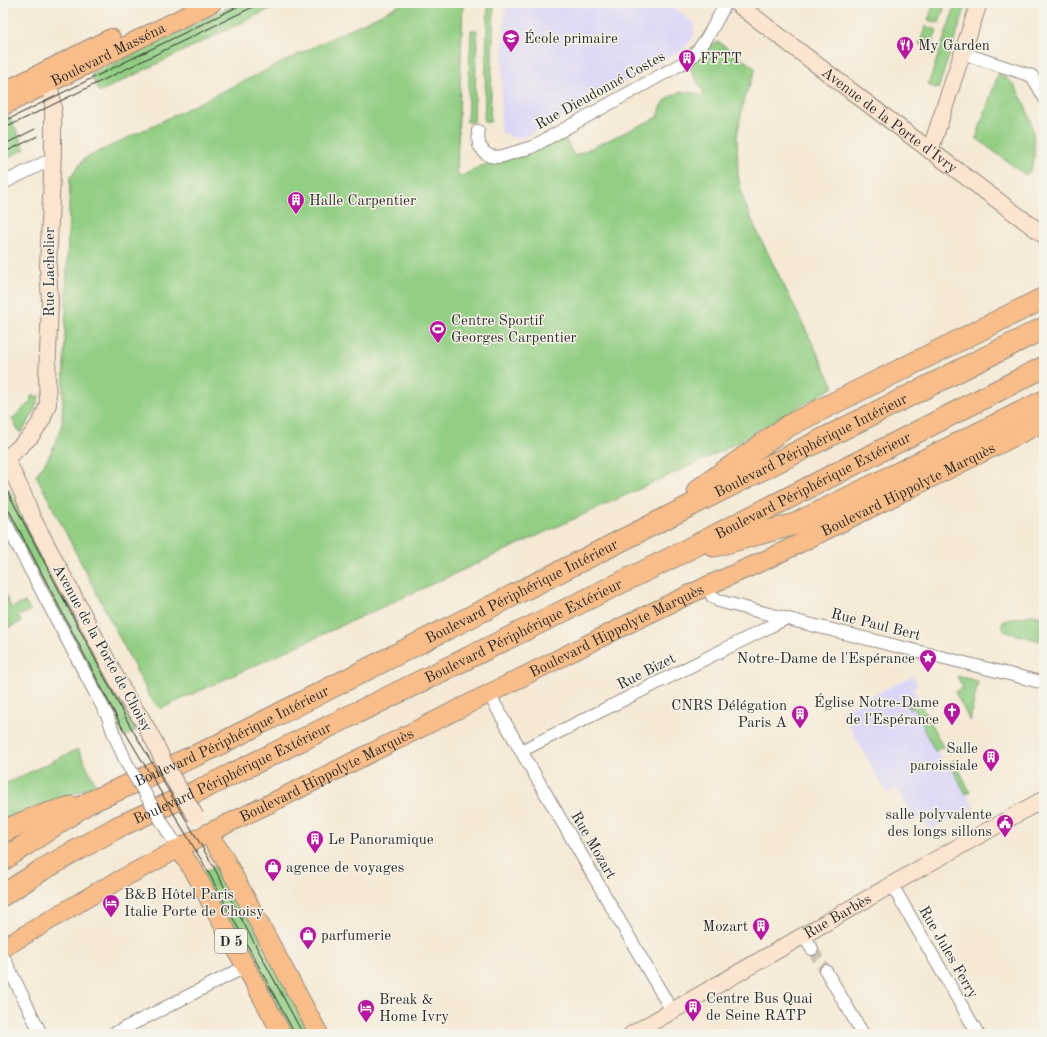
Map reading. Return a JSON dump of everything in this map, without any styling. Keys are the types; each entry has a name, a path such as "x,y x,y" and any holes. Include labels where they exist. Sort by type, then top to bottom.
{"highway":[{"path":"644,529 788,426 1044,298"},
{"name":"Boulevard Périphérique Intérieur","path":"3,860 88,803 210,749 1044,328"},
{"name":"Boulevard Périphérique Extérieur","path":"3,895 42,870 118,827 208,786 671,558 1044,367"},
{"path":"671,558 795,524 1044,401"},
{"path":"3,832 21,822 55,811 88,803"}],"main road":[{"name":"Boulevard Masséna","path":"3,106 46,78 184,3"},
{"name":"Boulevard Masséna","path":"3,92 46,78 212,3"},
{"name":"Avenue de la Porte d'Ivry","path":"736,3 930,151 1044,235"},
{"path":"930,151 979,3"},
{"name":"Rue Lachelier","path":"4,458 15,451 31,436 42,420 48,404 47,378 50,302 48,267 53,104 46,78"},
{"name":"Boulevard Hippolyte Marquès","path":"3,948 97,892 208,834 632,622 770,558 1044,422"},
{"name":"Avenue de la Porte de Choisy","path":"4,458 17,480 35,524 123,692 141,718 166,767 208,834"},
{"name":"Rue Barbès","path":"632,1034 672,1011 808,942 892,886 1044,799"},
{"name":"D 5","path":"208,834 223,856 319,1034"},
{"name":"D 5","path":"185,846 194,872 282,1034"}],"street":[{"name":"Rue Dieudonné Costes","path":"478,130 479,145 485,153 490,156 503,156 532,147 688,60 695,54 702,44 726,3"},
{"path":"962,53 1032,76 1044,95"},
{"path":"3,184 52,159"},
{"name":"Avenue de la Porte de Choisy","path":"3,518 108,717 126,762 168,832 185,846"},
{"name":"Rue Paul Bert","path":"707,586 712,596 719,601 785,619 1044,683"},
{"name":"Rue Bizet","path":"521,751 785,619"},
{"name":"Rue Mozart","path":"489,694 672,1011"},
{"name":"Rue Jules Ferry","path":"892,886 978,1034"},
{"path":"3,956 41,1034"},
{"path":"113,1034 245,966"},
{"path":"826,971 864,1034"}],"shaded area":[{"path":"505,3 668,3 694,23 694,29 692,31 694,36 684,49 524,138 511,137 508,136 508,133 504,134 500,131"},
{"path":"913,676 918,685 913,688 943,747 937,750 944,765 949,763 974,807 930,830 923,817 915,820 896,788 886,793 841,711"}],"green space":[{"path":"238,3 282,3 99,92 91,75"},
{"name":"Centre Sportif Georges Carpentier","path":"404,3 463,3 457,171 460,177 481,166 532,152 563,135 574,156 658,117 664,102 673,95 690,92 701,96 704,93 688,65 708,46 719,42 756,69 744,98 737,137 738,175 743,199 755,227 834,387 722,451 160,709 150,697 36,475 52,451 62,424 70,178 84,159"},
{"path":"488,3 494,3 490,122 484,122"},
{"path":"934,3 946,3 939,23 928,20"},
{"path":"956,3 967,3 938,89 928,85"},
{"path":"926,26 937,30 931,48 919,44"},
{"path":"471,30 477,30 474,122 467,122"},
{"path":"998,74 1008,79 1017,89 1026,107 1032,127 1034,138 1034,157 1033,164 1027,174 1024,174 976,138"},
{"path":"9,115 25,149 3,160 3,118"},
{"path":"31,396 39,396 32,416 20,433 12,419 31,401"},
{"path":"9,489 136,731 124,737 3,507 3,492"},
{"path":"3,588 11,608 25,602 30,611 18,616 21,622 3,630"},
{"path":"1032,615 1044,618 1044,642 1004,631 1001,626 1003,622 1007,620"},
{"path":"957,676 978,681 970,721 955,692 963,688"},
{"path":"919,701 943,747 935,751 914,707 909,709 907,706"},
{"path":"78,749 96,785 3,821 3,785"},
{"path":"954,760 970,792 966,794 949,763"},
{"path":"220,863 312,1034 286,1034 200,874"}],"tunnel":[{"path":"812,949 826,971"}],"tram line":[{"path":"3,122 245,3"},
{"path":"3,129 261,3"},
{"path":"3,145 35,129"},
{"path":"3,153 38,136"},
{"path":"3,483 129,724 211,862 303,1034"},
{"path":"3,499 122,727 205,866 295,1034"}],"place":[{"name":"École primaire","path":"511,53"},
{"name":"My Garden","path":"905,60"},
{"name":"FFTT","path":"687,73"},
{"name":"Halle Carpentier","path":"296,215"},
{"name":"Centre Sportif Georges Carpentier","path":"438,344"},
{"name":"Notre-Dame de l'Espérance","path":"928,673"},
{"name":"Église Notre-Dame de l'Espérance","path":"952,726"},
{"name":"CNRS Délégation Paris A","path":"800,729"},
{"name":"Salle paroissiale","path":"991,772"},
{"name":"salle polyvalente des longs sillons","path":"1005,838"},
{"name":"Le Panoramique","path":"315,854"},
{"name":"agence de voyages","path":"273,882"},
{"name":"B&B Hôtel Paris Italie Porte de Choisy","path":"111,918"},
{"name":"Mozart","path":"761,941"},
{"name":"parfumerie","path":"308,950"},
{"name":"Centre Bus Quai de Seine RATP","path":"693,1022"},
{"name":"Break & Home Ivry","path":"366,1023"}]}
